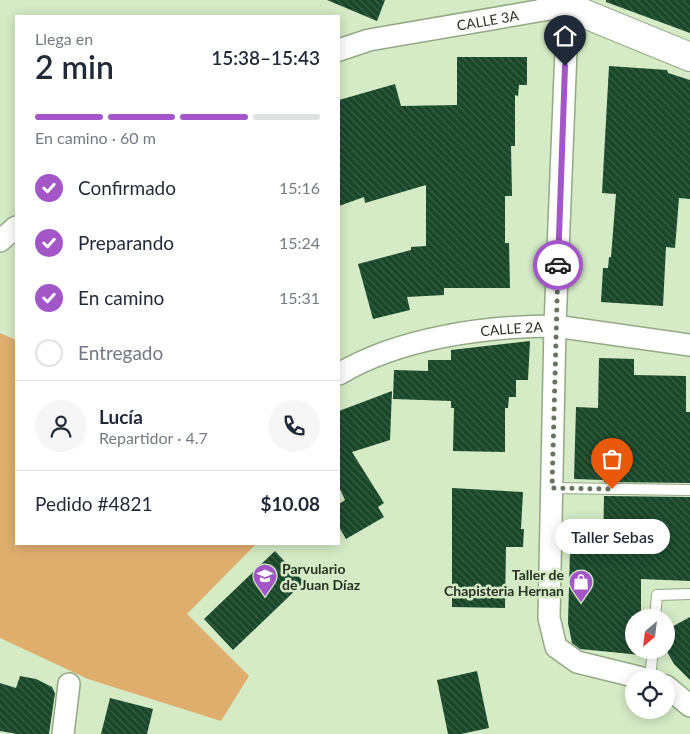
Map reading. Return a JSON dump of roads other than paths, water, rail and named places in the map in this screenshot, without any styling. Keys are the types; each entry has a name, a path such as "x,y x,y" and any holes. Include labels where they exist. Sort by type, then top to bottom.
{"street":[{"name":"CALLE 3A","path":"340,50 369,40 562,2"},
{"path":"625,674 577,662 556,647 549,618 562,2 690,57"},
{"path":"0,241 15,228"},
{"name":"CALLE 2A","path":"340,374 378,355 467,332 555,326 690,345"},
{"path":"63,734 69,684"},
{"path":"675,694 690,706"}],"lane":[{"path":"552,488 690,490"},
{"path":"656,609 657,595 690,594"}],"place":[{"name":"Taller Sebas","path":"612,489"},
{"name":"Parvulario de Juan Díaz","path":"265,597"},
{"name":"Taller de Chapisteria Hernan","path":"581,603"}]}
